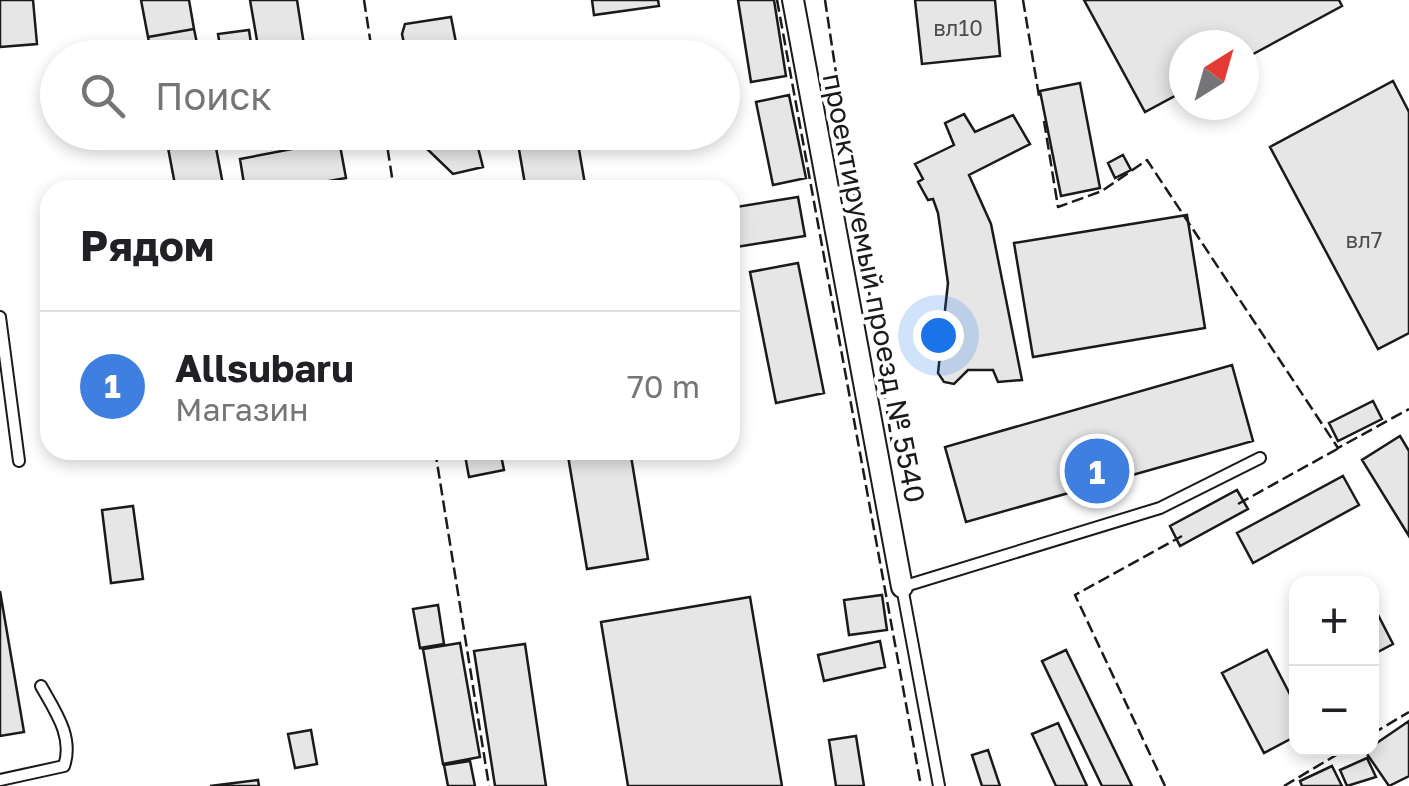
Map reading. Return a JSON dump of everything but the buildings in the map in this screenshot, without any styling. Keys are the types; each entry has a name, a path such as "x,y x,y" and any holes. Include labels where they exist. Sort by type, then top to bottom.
{"street":[{"name":"проектируемый проезд № 5540","path":"792,0 902,586"}],"lane":[{"path":"0,317 19,462"},
{"path":"939,786 902,586 1160,508 1260,458"},
{"path":"0,780 64,766 69,752 62,724 41,686"}],"fence":[{"path":"364,0 370,40"},
{"path":"777,0 921,786"},
{"path":"825,0 892,444"},
{"path":"1023,0 1039,96"},
{"path":"1044,121 1058,207 1102,191 1147,160 1338,448 1409,409"},
{"path":"388,150 392,180"},
{"path":"1238,504 1339,448"},
{"path":"437,460 489,786"},
{"path":"1165,786 1075,595 1182,536"},
{"path":"1379,730 1409,712"},
{"path":"1284,786 1335,756"}],"place":[{"name":"Allsubaru","path":"1097,471"}]}
